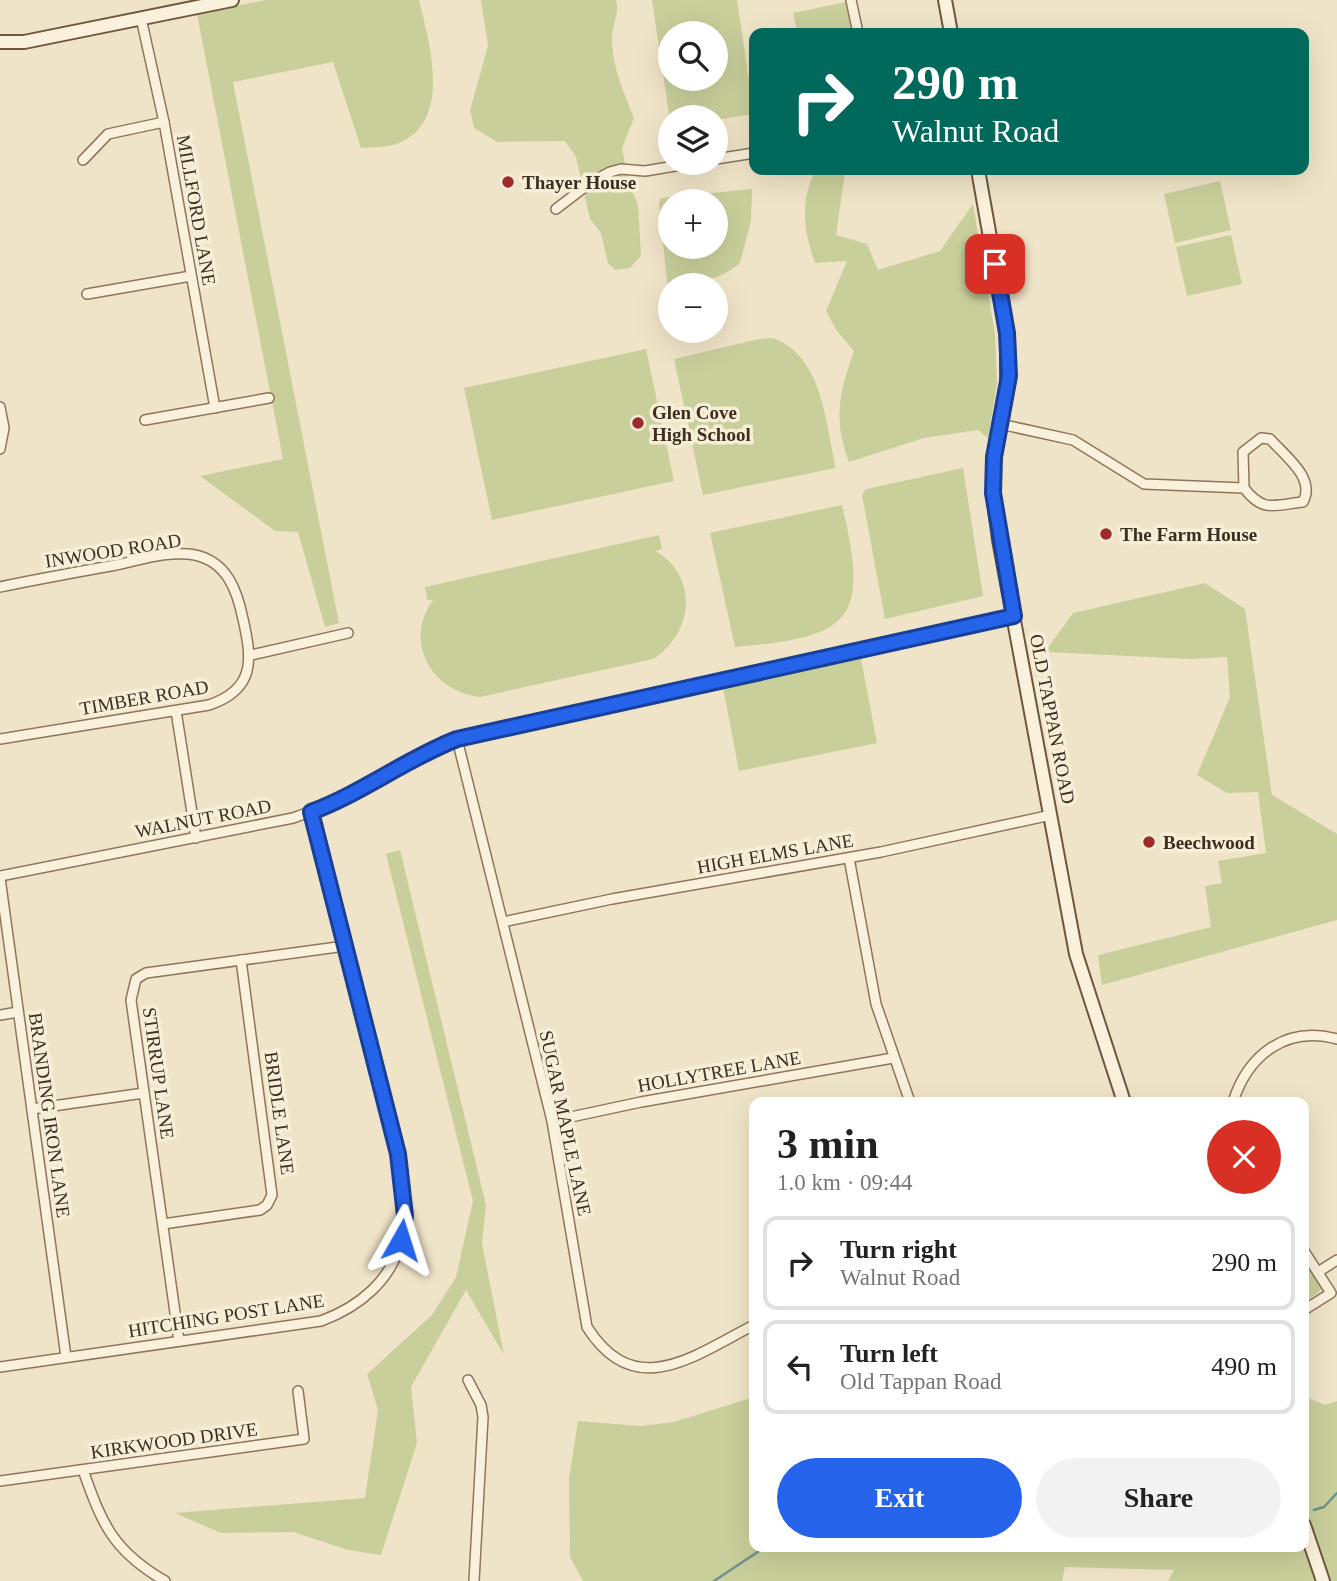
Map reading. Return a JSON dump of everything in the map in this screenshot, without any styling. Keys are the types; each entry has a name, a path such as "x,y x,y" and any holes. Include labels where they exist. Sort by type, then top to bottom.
{"street":[{"path":"0,42 24,42 232,0"},
{"path":"851,0 857,28"},
{"path":"945,0 950,28"},
{"name":"MILLFORD LANE","path":"141,18 164,122 215,408"},
{"path":"83,160 108,134 164,122"},
{"path":"728,157 749,154"},
{"path":"556,209 590,183 610,172 621,169 645,171 658,169"},
{"name":"OLD TAPPAN ROAD","path":"979,175 1007,333 1009,376 994,457 993,493 1079,965 1122,1097"},
{"path":"87,294 191,276"},
{"path":"145,420 269,398"},
{"path":"0,407 4,428 0,449"},
{"path":"1000,424 1073,440 1144,484 1244,488 1256,503 1265,506 1303,502 1308,493 1307,482 1270,439 1261,438 1243,452 1244,488"},
{"name":"INWOOD ROAD","path":"0,587 165,555 197,556 218,566 232,581 251,654"},
{"name":"WALNUT ROAD","path":"0,877 311,812 335,803 429,750 457,739 1014,616"},
{"path":"251,654 348,633"},
{"name":"TIMBER ROAD","path":"0,739 209,705 229,696 245,677 251,654"},
{"path":"176,711 196,838"},
{"name":"SUGAR MAPLE LANE","path":"457,739 552,1121 587,1327 607,1352 632,1366 648,1369 666,1368 749,1327"},
{"name":"HITCHING POST LANE","path":"0,1367 298,1326 341,1314 373,1291 389,1270 397,1253 405,1216 398,1154 311,812"},
{"name":"HIGH ELMS LANE","path":"503,922 612,899 849,858 1051,815"},
{"path":"849,858 876,1004 908,1097"},
{"name":"BRANDING IRON LANE","path":"0,877 66,1357"},
{"name":"STIRRUP LANE","path":"178,1341 131,1000 136,979 146,973 345,946"},
{"name":"BRIDLE LANE","path":"163,1224 260,1210 267,1205 272,1195 241,960"},
{"path":"0,1015 18,1012"},
{"path":"1235,1097 1240,1082 1252,1063 1269,1046 1289,1038 1307,1035 1336,1037"},
{"name":"HOLLYTREE LANE","path":"552,1121 641,1102 893,1058"},
{"path":"32,1109 145,1093"},
{"path":"1309,1258 1331,1293 1309,1307"},
{"path":"1318,1272 1337,1259"},
{"path":"468,1380 481,1405 483,1418 474,1581"},
{"name":"KIRKWOOD DRIVE","path":"0,1481 304,1440 298,1391"},
{"path":"83,1470 101,1521 110,1536 135,1563 164,1581"},
{"path":"1309,1540 1323,1581"}],"green space":[{"path":"266,0 419,0 428,37 433,79 432,99 426,117 416,132 399,143 385,147 361,148 333,62 233,82 339,623 325,627 298,532 275,531 200,476 283,459 197,14"},
{"path":"481,0 616,0 612,38 614,59 634,118 622,148 629,185 638,204 641,256 630,268 615,270 608,263 601,233 590,219 576,157 565,141 497,142 474,128 470,110 488,46"},
{"path":"652,0 737,0 749,80 749,115 728,118 728,105 668,105 666,91 728,91 728,21 658,21 658,40"},
{"path":"846,2 851,28 796,28 793,13"},
{"path":"813,175 845,175 836,235 867,244 878,270 940,251 973,204 995,334 997,384 988,438 978,430 924,438 849,462 841,433 840,407 854,351 837,331 826,311 847,261 815,263 805,216"},
{"path":"1220,181 1231,230 1175,243 1164,194"},
{"path":"752,189 751,221 740,263 725,273 666,273 665,259 728,259 728,191"},
{"path":"1231,235 1242,284 1187,296 1176,247"},
{"path":"773,338 790,347 812,375 824,411 836,468 703,495 674,359"},
{"path":"646,349 674,481 492,520 464,388"},
{"path":"963,468 983,596 885,619 862,495 866,489"},
{"path":"842,505 853,575 851,598 842,616 827,628 805,637 735,647 710,533"},
{"path":"659,535 662,549 655,551 669,562 679,575 685,590 686,605 677,635 653,659 480,697 448,686 427,662 421,632 424,616 433,600 427,600 425,587"},
{"path":"1205,583 1245,609 1272,795 1337,834 1337,920 1102,985 1098,955 1211,927 1205,886 1222,883 1218,861 1266,853 1258,792 1227,793 1197,775 1230,697 1227,657 1191,659 1045,652 1073,613"},
{"path":"861,659 877,743 739,771 723,687"},
{"path":"400,850 486,1205 482,1244 504,1355 466,1290 411,1387 417,1443 381,1555 348,1550 293,1532 221,1533 175,1513 365,1498 378,1410 367,1374 432,1315 456,1277 473,1201 386,854"},
{"path":"1309,1267 1322,1289 1309,1300"},
{"path":"1309,1398 1325,1405 1337,1401 1337,1581 1168,1581 1174,1570 1065,1567 1062,1581 583,1581 570,1557 569,1478 578,1421 640,1426 674,1422 749,1399 749,1552 1309,1552"}],"waterway":[{"path":"1314,1510 1324,1507 1337,1493"},
{"path":"714,1581 758,1552"}],"place":[{"name":"Thayer House","path":"508,182"},
{"name":"Glen Cove High School","path":"638,423"},
{"name":"The Farm House","path":"1106,534"},
{"name":"Beechwood","path":"1149,842"}],"route":[{"path":"401,1240 405,1216 398,1154 311,812 335,803 429,750 457,739 1014,616 993,493 994,457 1009,376 1007,333 995,264"}]}
